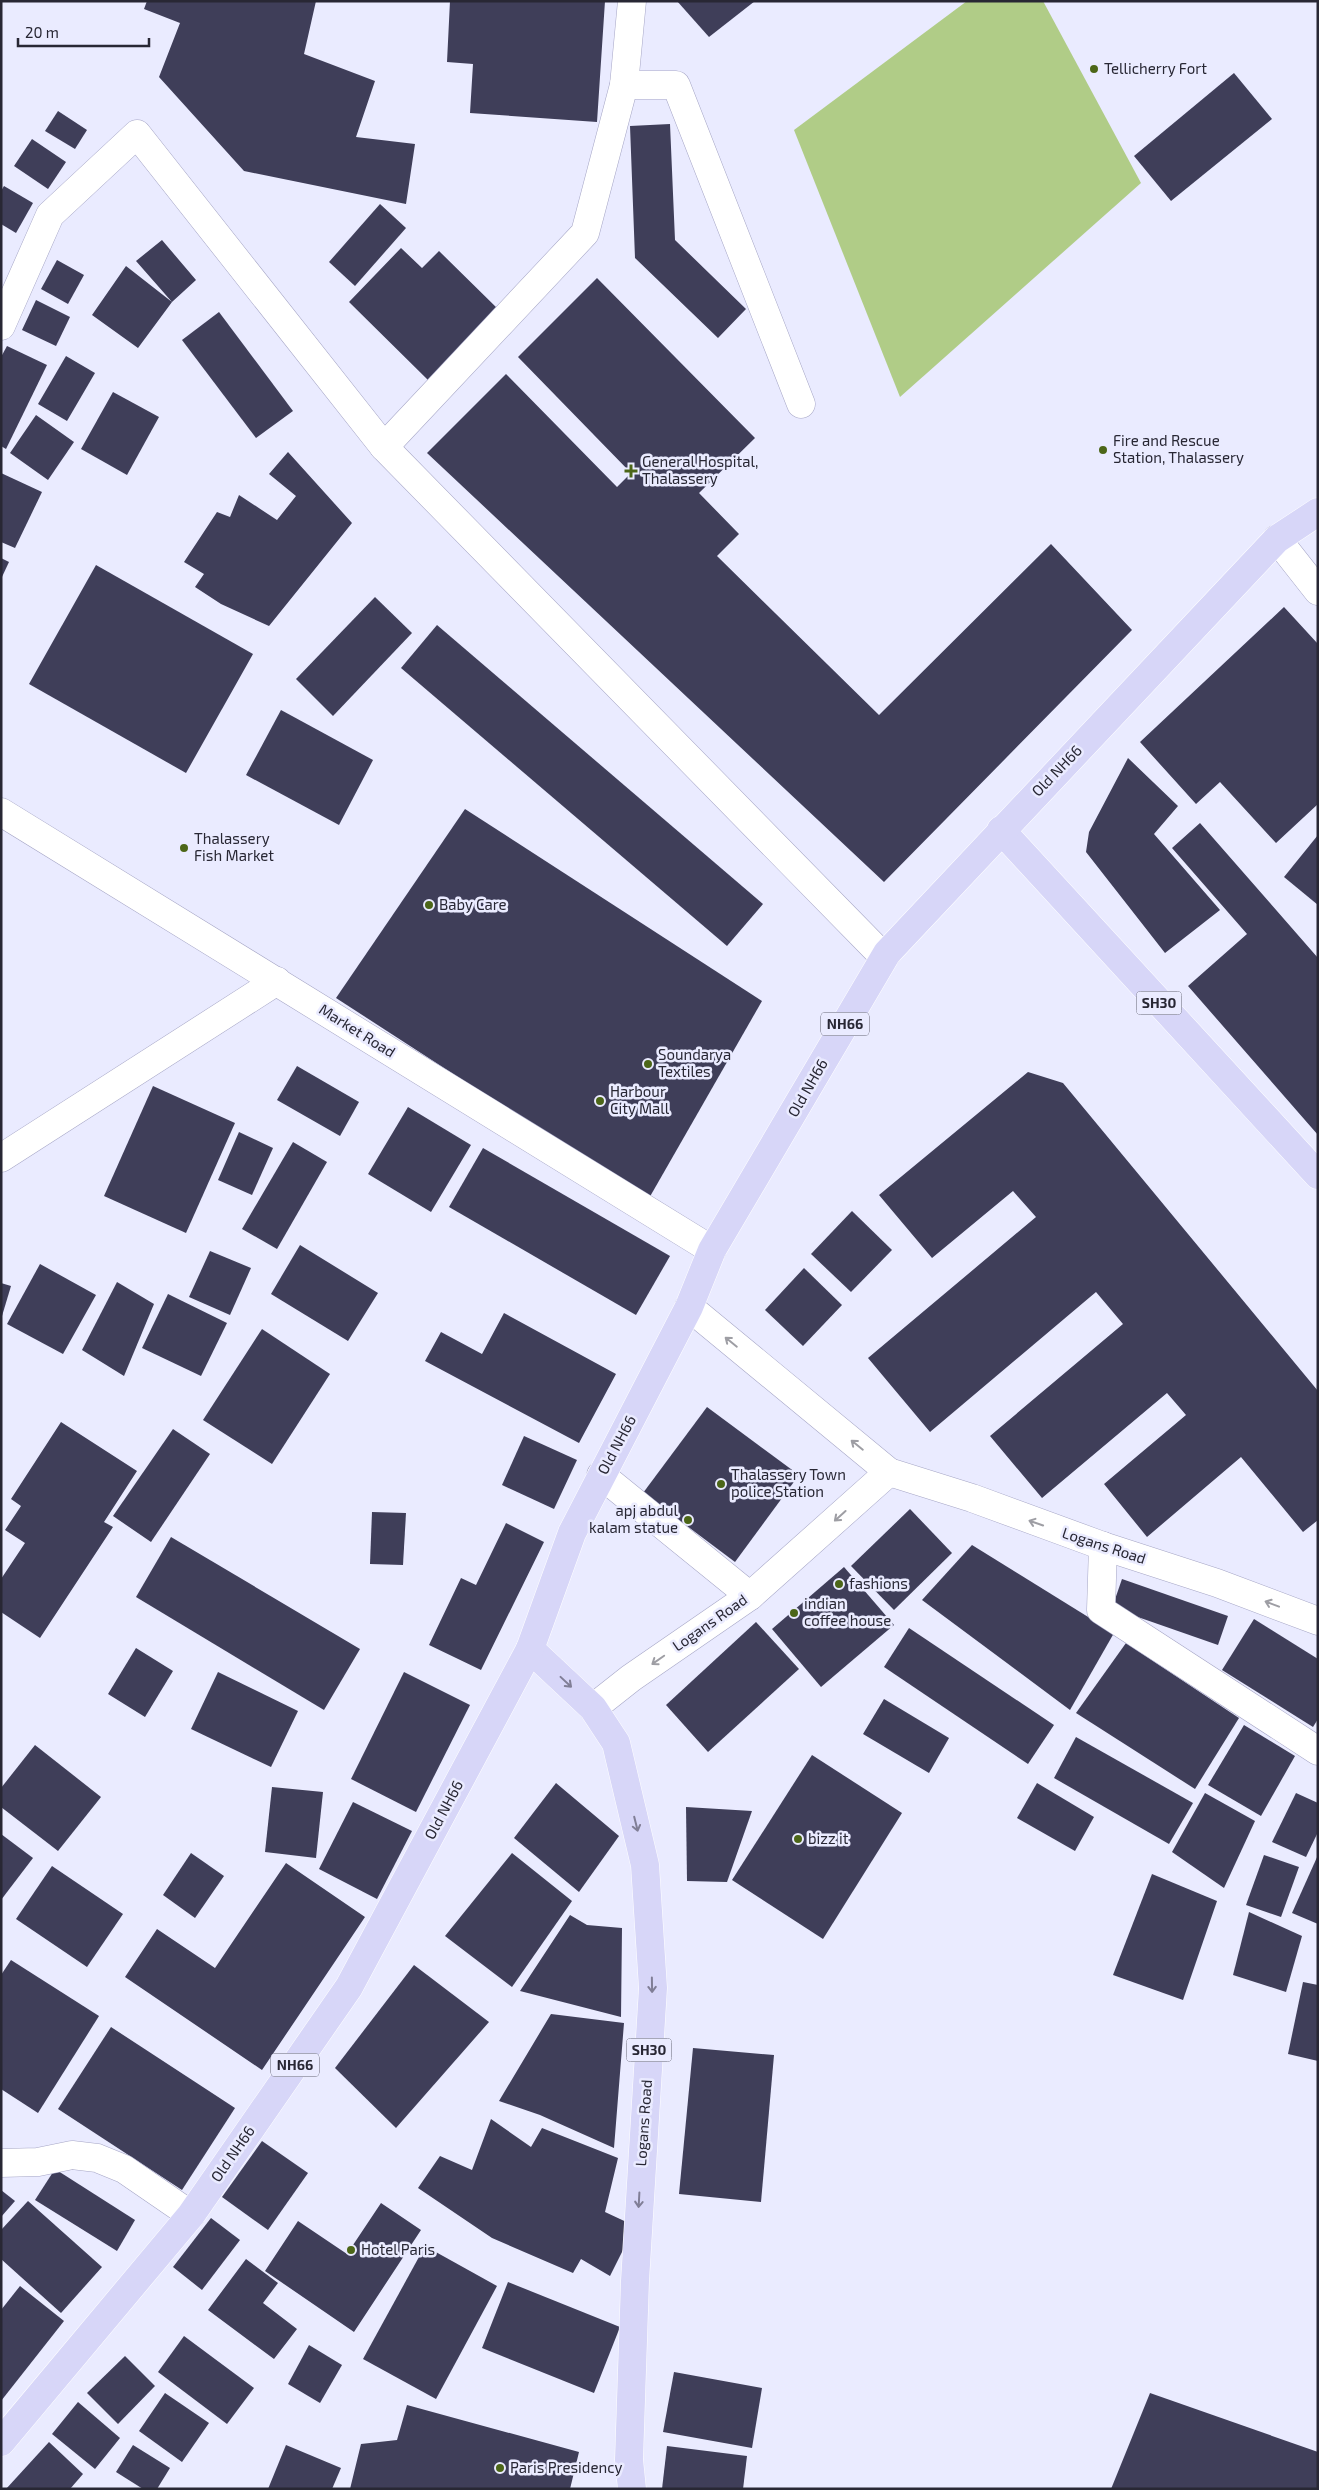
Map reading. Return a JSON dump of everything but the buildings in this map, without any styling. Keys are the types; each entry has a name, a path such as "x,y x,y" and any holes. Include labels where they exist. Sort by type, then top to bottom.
{"main road":[{"name":"Old NH66","path":"1,2442 190,2215 349,1987 530,1649 572,1533 689,1307 712,1250 887,953 1277,539 1318,512"},
{"name":"SH30","path":"1001,830 1318,1176"},
{"name":"Logans Road","path":"530,1649 594,1708 616,1743 646,1865 653,1988 634,2281 629,2460 632,2489"}],"street":[{"path":"384,448 584,233 624,85 632,1"},
{"path":"624,85 676,85 801,404"},
{"path":"1,326 50,215 137,134 384,448 878,951 887,953"},
{"path":"1277,539 1318,591"},
{"name":"Market Road","path":"1,812 712,1250"},
{"path":"1,1158 277,981"},
{"name":"Logans Road","path":"689,1307 889,1472 972,1498 1103,1546 1217,1583 1318,1621"},
{"name":"Logans Road","path":"594,1708 631,1678 750,1596 889,1472"},
{"path":"601,1475 750,1596"},
{"path":"1103,1546 1101,1610 1318,1751"},
{"path":"1,2163 38,2162 72,2155 97,2158 124,2169 190,2215"}],"green space":[{"path":"967,1 1043,1 1141,183 900,397 794,130"}],"place":[{"name":"Tellicherry Fort","path":"1094,69"},
{"name":"Fire and Rescue Station, Thalassery","path":"1103,450"},
{"name":"General Hospital, Thalassery","path":"631,471"},
{"name":"Thalassery Fish Market","path":"184,848"},
{"name":"Baby Care","path":"429,905"},
{"name":"Soundarya Textiles","path":"648,1064"},
{"name":"Harbour City Mall","path":"600,1101"},
{"name":"Thalassery Town police Station","path":"721,1484"},
{"name":"apj abdul kalam statue","path":"688,1520"},
{"name":"fashions","path":"839,1584"},
{"name":"indian coffee house","path":"794,1613"},
{"name":"bizz it","path":"798,1839"},
{"name":"Hotel Paris","path":"351,2250"},
{"name":"Paris Presidency","path":"500,2468"}]}
